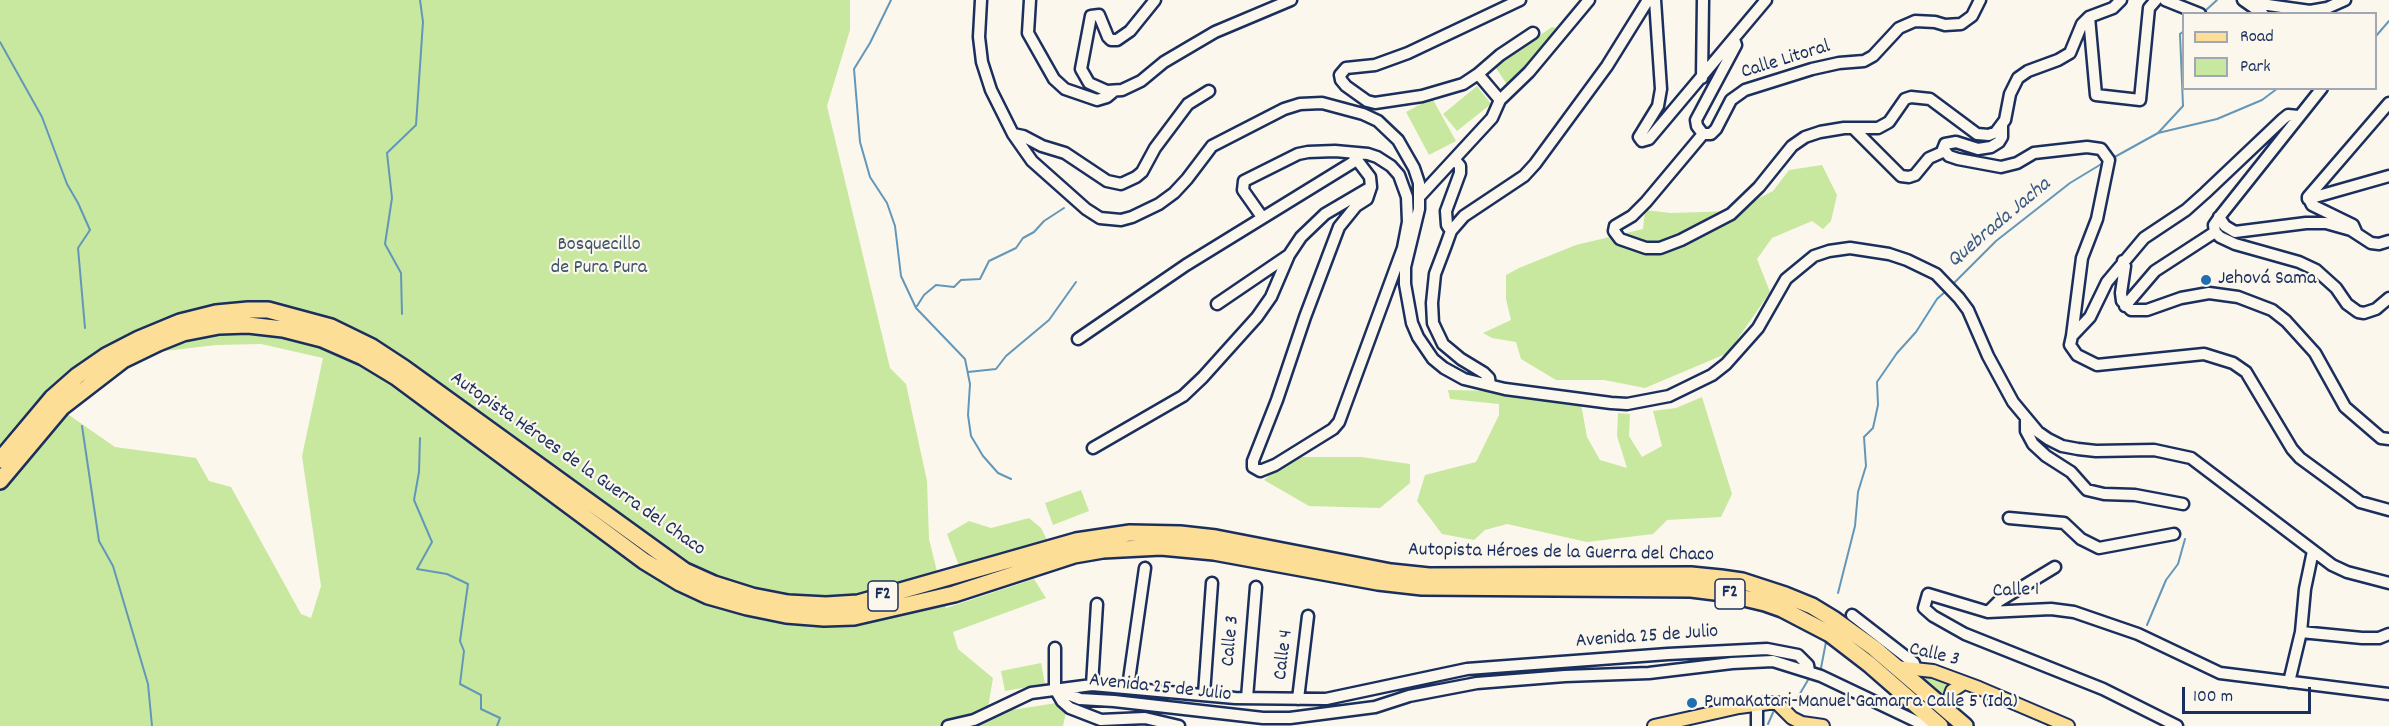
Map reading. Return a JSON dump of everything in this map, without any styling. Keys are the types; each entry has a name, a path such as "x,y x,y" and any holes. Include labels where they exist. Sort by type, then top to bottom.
{"highway":[{"name":"Autopista Héroes de la Guerra del Chaco","path":"0,460 52,398 77,376 106,356 180,322 216,313 268,310 332,327 372,346 685,572 752,596 788,603 825,605 858,603 1086,538 1130,533 1180,534 1216,538 1390,572 1429,576 1691,575 1742,581 1812,606 1855,634 1957,720"},
{"name":"Autopista Héroes de la Guerra del Chaco","path":"0,481 62,407 123,360 183,333 219,326 248,325 283,329 322,339 363,357 396,377 644,561 680,583 708,596 757,609 815,618 854,617 954,594 1074,555 1103,550 1153,547 1191,549 1378,582 1422,587 1691,589 1746,598 1782,609 1808,622 1849,648 1940,726"}],"main road":[{"name":"Calle 3","path":"1895,666 1933,671 2068,726"},
{"name":"Calle 3","path":"1957,720 1948,703 1952,691 1964,683"},
{"path":"1654,726 1757,705 1777,704 1792,718 1802,723 1823,726"}],"street":[{"path":"981,0 979,20 982,62 992,90 1013,134 1032,162 1086,209 1100,218 1121,220 1153,208 1174,193 1206,153 1219,142 1284,109 1300,104 1322,103 1374,119 1391,131 1407,154 1419,183 1420,196 1415,229 1405,267 1405,284 1412,323 1427,351 1444,368 1464,379 1619,404 1644,402 1669,396 1712,375 1726,364 1758,328 1778,290 1791,273 1814,256 1850,248 1870,250 1907,260 1942,279 1968,310 2013,402 2038,432 2062,446 2096,451 2154,450 2191,458 2313,551 2347,572 2389,583"},
{"path":"1030,0 1028,33 1053,79 1065,89 1097,100 1107,98 1113,92"},
{"path":"1155,0 1130,31 1117,40 1108,37 1099,15 1095,14 1089,18 1081,63 1086,81 1113,92 1122,90 1141,81 1164,62 1215,32 1291,0"},
{"path":"1520,0 1408,53 1375,65 1354,66 1341,71 1341,80 1367,101 1375,103 1422,96 1462,84 1533,33"},
{"path":"1420,196 1492,118 1500,100 1529,72 1589,0"},
{"path":"1490,385 1489,378 1484,373 1461,359 1443,344 1433,323 1432,303 1436,274 1451,231 1464,216 1524,176 1535,164 1607,66 1648,0"},
{"path":"1655,0 1661,89 1658,106 1639,137 1642,141 1649,139 1766,0"},
{"path":"1702,0 1702,78"},
{"name":"Calle Litoral","path":"1734,39 1736,45 1696,120 1703,134 1711,134 1716,129 1731,100 1745,90 1812,69 1839,63 1864,61 1873,56 1899,28 1916,21 1945,25 1961,24 1972,16 1980,0"},
{"path":"2121,0 2113,8 2089,17 2082,24 2070,53 2028,71 2018,78 2010,94 2002,126 2002,137 1995,145 1978,148 1951,142 1944,146 1945,151 1949,156 1965,161 2001,167 2018,163 2034,153 2098,147 2107,156 2110,164 2104,180 2097,219 2082,258 2070,341 2072,350 2097,365 2204,354 2233,363 2246,372 2292,449 2300,458 2360,502 2389,510"},
{"path":"2089,17 2096,95 2140,100 2150,8 2156,0"},
{"path":"2165,0 2195,12"},
{"path":"2246,3 2310,11 2327,8 2345,0"},
{"path":"2246,3 2260,12"},
{"path":"1478,74 1500,100"},
{"path":"2320,90 2219,217 2214,225 2215,232 2235,244 2299,262 2316,270 2336,288 2347,304 2358,312 2364,313 2376,309 2389,298"},
{"path":"1013,134 1065,153 1107,181 1121,184 1142,172 1155,148 1188,104 1209,91"},
{"path":"1703,134 1646,202 1632,216 1615,226 1614,231 1620,240 1646,248 1660,248 1681,240 1731,214 1759,187 1792,146 1805,137 1820,132 1884,126 1905,99 1917,96 1935,103 1977,134 1989,135 2002,126"},
{"path":"1374,119 1375,103"},
{"path":"2308,199 2333,166 2389,103"},
{"path":"2072,336 2090,317 2107,282 2123,261 2152,231 2186,210 2277,123 2288,116 2298,116"},
{"path":"1853,128 1901,176 1910,177 1929,158 1945,151"},
{"path":"1262,217 1243,190 1242,185 1246,179 1298,154 1317,151 1354,157 1377,157 1392,166 1399,175 1407,197 1407,234 1404,248 1339,422 1333,429 1267,470 1256,470 1253,467 1256,450 1277,400 1339,227 1356,206 1367,200 1371,187 1370,177 1354,157"},
{"path":"1078,339 1186,265 1354,157"},
{"path":"1451,231 1447,225 1446,211 1460,173 1460,166 1455,160"},
{"path":"2308,199 2389,176"},
{"path":"1094,448 1183,396 1203,378 1257,317 1271,297 1289,255 1301,237 1317,220 1371,187"},
{"path":"2308,199 2312,205 2353,225 2357,234"},
{"path":"2219,217 2225,226 2235,232 2306,223 2326,223 2340,226 2372,243 2379,244 2389,241"},
{"path":"2126,306 2155,271 2215,232"},
{"path":"1217,304 1289,255"},
{"path":"2123,261 2125,266 2121,293 2126,306 2131,310 2147,310 2181,298 2209,293 2238,297 2272,310 2286,321 2315,353 2345,407 2381,438 2389,439"},
{"path":"2026,419 2026,431 2033,444 2046,456 2072,472 2087,490 2104,494 2135,495 2183,504"},
{"path":"2009,518 2064,523 2081,539 2098,548 2174,534"},
{"path":"2289,682 2301,632 2305,589 2313,551"},
{"path":"1988,612 1999,601 2055,567"},
{"path":"1128,687 1145,568"},
{"path":"1204,694 1212,583"},
{"name":"Calle 3","path":"1247,698 1256,587"},
{"name":"Calle 1","path":"2177,726 2103,689 2068,677 1965,634 1933,616 1924,608 1928,594 1988,612 2051,609 2074,612 2138,634 2220,673 2389,694"},
{"path":"1092,686 1097,604"},
{"path":"1852,615 1914,663 1916,670"},
{"name":"Calle 4","path":"1298,699 1308,616"},
{"path":"2301,632 2362,638 2379,638 2389,634"},
{"path":"1055,648 1055,689 1062,701 1070,708 1101,720 1117,723 1145,718 1179,726"},
{"name":"Avenida 25 de Julio","path":"1055,689 1092,686 1128,687 1247,698 1326,699 1467,669 1668,654 1780,650 1798,655 1808,664 1809,671"},
{"name":"Avenida 25 de Julio","path":"1055,689 1080,699 1272,718 1375,707 1409,696 1477,682 1649,673 1760,660 1781,662 1809,671 1926,726"},
{"path":"948,726 974,720 1031,693 1055,689"},
{"path":"1756,726 1757,705"}],"green space":[{"name":"Bosquecillo de Pura Pura","path":"0,0 850,0 850,30 827,106 890,368 906,384 927,481 929,539 946,608 1034,579 1046,598 953,632 958,649 993,678 987,714 1056,703 1066,712 1063,726 0,726","holes":["261,344 323,358 302,456 321,586 311,618 301,614 231,487 209,481 196,458 115,447 69,415 71,406 117,374 165,351 216,345"]},
{"path":"1552,27 1556,28 1511,86 1506,83 1496,68 1499,63"},
{"path":"1477,86 1491,104 1457,131 1443,114"},
{"path":"1432,98 1456,141 1429,155 1406,112"},
{"path":"1822,165 1837,195 1831,221 1823,229 1812,221 1772,238 1757,259 1770,292 1728,353 1645,388 1604,380 1556,380 1521,359 1516,342 1492,338 1483,333 1511,320 1506,299 1506,275 1519,268 1576,245 1643,229 1645,210 1671,213 1734,211 1773,191 1789,170"},
{"path":"1448,390 1503,391 1581,404 1587,437 1600,460 1627,468 1617,436 1618,413 1630,414 1629,436 1642,457 1662,446 1653,411 1676,408 1702,397 1732,494 1721,517 1667,520 1653,534 1587,542 1507,524 1485,530 1474,540 1442,534 1417,501 1425,475 1476,462 1499,415 1499,404 1450,399"},
{"path":"1291,457 1361,457 1410,464 1410,483 1380,508 1309,506 1264,480"},
{"path":"1081,490 1089,511 1053,525 1045,503"},
{"path":"1029,518 1041,528 1047,540 959,566 947,534 969,521 991,528"},
{"path":"1041,663 1045,684 1005,691 1001,671"},
{"path":"1918,675 1933,678 1952,684 1944,698"}],"waterway":[{"path":"402,314 401,273 385,244 392,198 387,153 416,125 423,22 420,0"},
{"path":"891,0 870,43 854,69 860,142 870,177 887,203 895,226 901,276 916,308 965,359 970,384 968,415 971,436 983,456 998,473 1011,479"},
{"path":"2204,12 2217,0"},
{"name":"Quebrada Jacha","path":"2377,35 2389,21"},
{"path":"2182,32 2180,34 2182,82"},
{"path":"0,42 42,117 67,184 90,230 78,248 85,328"},
{"path":"2158,133 2183,106 2182,90"},
{"name":"Quebrada Jacha","path":"2111,159 2158,133 2217,119 2262,100 2275,90"},
{"name":"Quebrada Jacha","path":"1952,285 1996,241 2070,183 2103,163"},
{"path":"917,306 924,295 936,285 954,287 961,280 980,279 989,261 1016,248 1023,238 1064,208"},
{"path":"968,372 996,369 1006,356 1049,320 1076,282"},
{"name":"Quebrada Jacha","path":"1838,593 1855,526 1858,492 1866,466 1864,437 1873,428 1878,405 1877,382 1897,353 1916,332 1937,299 1946,291"},
{"path":"82,426 99,541 113,566 148,684 152,726"},
{"path":"420,438 419,472 414,500 432,542 417,569 447,574 468,584 460,641 464,651 460,684 481,695 481,709 500,718 497,726"},
{"path":"2147,625 2166,580 2178,564 2185,539"},
{"name":"Quebrada Jacha","path":"1821,668 1826,642"},
{"name":"Quebrada Jacha","path":"1798,697 1808,680"},
{"name":"Quebrada Jacha","path":"1768,724 1775,708"}],"place":[{"name":"Jehová Sama","path":"2206,280"},
{"name":"PumaKatari-Manuel Gamarra Calle 5 (Ida)","path":"1692,703"}]}
